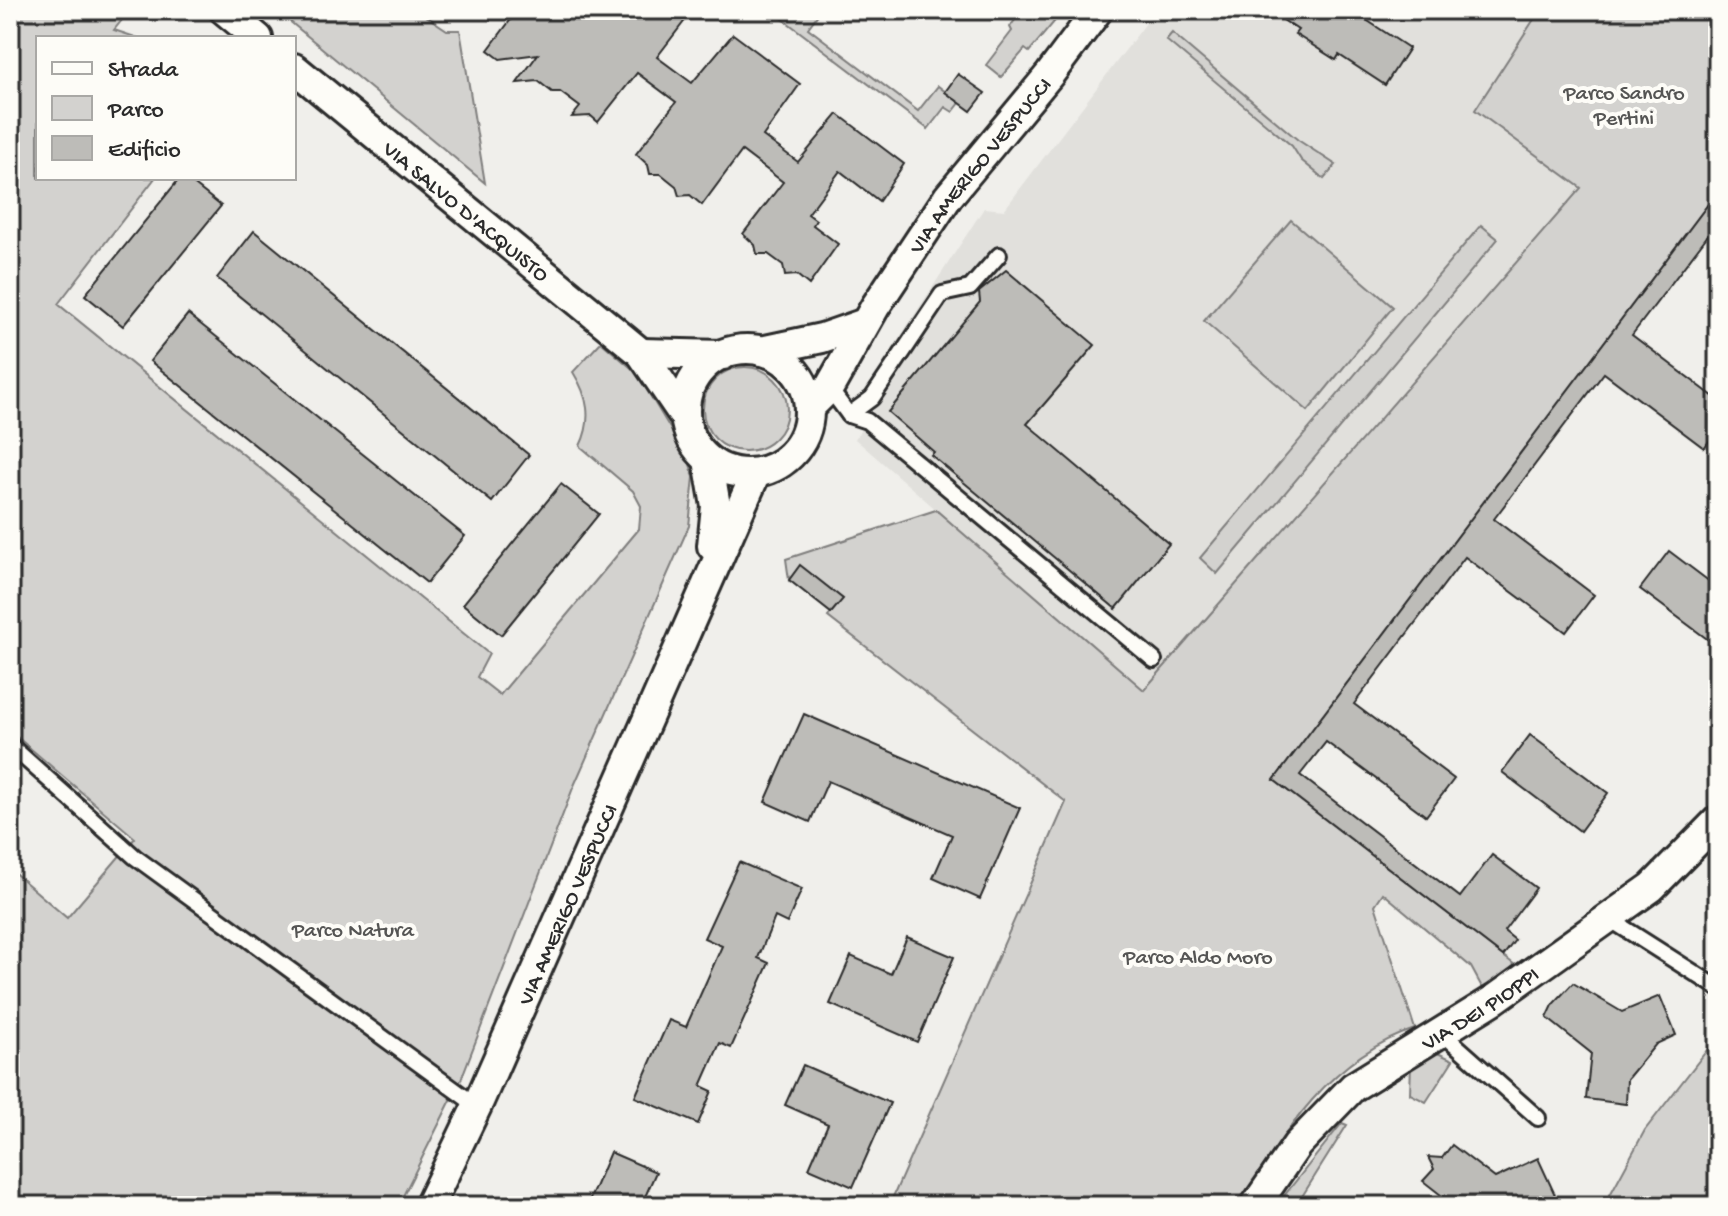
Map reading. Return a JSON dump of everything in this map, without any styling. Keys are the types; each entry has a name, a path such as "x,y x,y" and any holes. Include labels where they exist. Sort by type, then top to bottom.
{"street":[{"path":"224,10 256,36"},
{"name":"VIA AMERIGO VESPUCCI","path":"429,1206 477,1106 697,600 756,473 777,465 795,450 806,430 809,408 829,388 865,323 948,197 1050,74 1098,10"},
{"name":"VIA SALVO D'ACQUISTO","path":"296,70 641,353 684,416"},
{"path":"684,416 687,393 698,373 723,355 737,350 761,351 822,338 865,323"},
{"path":"761,351 780,358 795,371 805,388 809,408"},
{"path":"641,353 723,355"},
{"name":"VIA AMERIGO VESPUCCI","path":"684,416 696,447 708,460 716,506 712,550 697,600"},
{"path":"708,460 730,471 756,473"},
{"name":"VIA DEI PIOPPI","path":"1255,1206 1297,1145 1353,1087 1495,999 1652,887 1718,820"}],"lane":[{"path":"849,415 872,398 942,294 970,288 999,255"},
{"path":"829,388 849,415 867,421 1154,660"},
{"path":"10,745 135,857 477,1106"},
{"path":"1608,918 1718,988"},
{"path":"1441,1032 1538,1118"}],"shaded area":[{"path":"1156,10 1540,10 1475,110 1582,187 1144,690 855,439 878,403 865,391 984,208 1004,210"}],"green space":[{"name":"Parco Natura","path":"10,10 130,10 114,30 132,36 36,36 36,180 153,180 58,304 489,654 477,677 500,695 639,529 641,506 633,491 580,446 587,408 573,372 601,342 636,372 688,458 694,477 689,526 573,788 460,1082 398,1206 10,1206 10,869 67,918 135,838 10,731"},
{"path":"276,10 417,10 447,30 460,30 485,183"},
{"path":"771,10 821,10 808,28 918,111 938,86 960,103 953,112 945,107 928,129"},
{"path":"1022,10 1064,10 1029,52 1025,49 1001,77 986,65 1012,31 1010,27"},
{"name":"Parco Aldo Moro","path":"1540,10 1718,10 1718,191 1274,780 1515,965 1484,991 1471,967 1383,893 1375,905 1415,1029 1385,1041 1334,1078 1292,1125 1239,1206 889,1206 1066,802 828,617 842,599 800,566 789,580 786,559 936,510 1144,690 1581,188 1475,110"},
{"path":"1172,33 1298,140 1336,165 1324,179 1301,160 1292,146 1166,40"},
{"path":"1291,220 1393,307 1308,411 1204,321"},
{"path":"1481,225 1498,239 1217,574 1200,558"},
{"path":"745,367 761,370 775,379 784,393 787,409 784,425 775,439 761,448 745,451 729,448 715,439 706,425 703,409 706,393 715,379 729,370"},
{"path":"1718,1036 1718,1206 1604,1206 1645,1130"},
{"path":"1433,1051 1453,1060 1426,1102 1410,1094 1411,1064"},
{"path":"1342,1123 1347,1125 1296,1206 1276,1206"}],"building":[{"path":"518,10 693,10 657,57 692,83 733,34 800,84 763,136 798,162 838,114 904,164 879,201 840,171 808,214 816,220 813,225 838,244 809,285 797,275 785,276 783,265 768,254 757,254 755,245 743,234 783,182 742,151 702,205 690,195 679,196 676,186 661,174 650,174 648,165 636,154 676,102 637,73 598,122 591,116 572,117 580,107 560,92 552,92 538,81 517,83 538,54 500,59 488,50"},
{"path":"1268,10 1351,10 1409,48 1385,85 1339,55 1336,60 1295,34 1298,30"},
{"path":"958,74 985,93 971,111 945,92"},
{"path":"178,180 188,180 221,206 123,326 85,295"},
{"path":"1718,191 1718,222 1632,335 1718,400 1718,429 1704,448 1604,373 1494,519 1594,595 1566,632 1465,557 1354,704 1454,779 1426,816 1326,742 1300,775 1460,897 1492,855 1536,888 1504,931 1515,940 1503,956 1274,780"},
{"path":"254,231 529,455 492,502 217,278"},
{"path":"1006,270 1095,345 1027,424 1169,544 1116,609 931,455 934,452 888,412 980,302 979,292"},
{"path":"188,314 465,536 427,583 150,361"},
{"path":"561,484 599,514 501,635 463,604"},
{"path":"1669,551 1718,588 1718,647 1640,589"},
{"path":"800,565 843,599 831,613 789,580"},
{"path":"804,714 1020,808 980,899 933,878 952,835 828,781 810,822 765,802"},
{"path":"1530,735 1608,793 1580,831 1502,772"},
{"path":"739,862 802,889 787,923 775,917 758,958 769,963 731,1048 720,1043 701,1086 712,1091 698,1124 635,1097 669,1020 686,1027 722,946 704,938"},
{"path":"907,937 954,957 917,1042 830,1004 851,956 891,974"},
{"path":"1573,983 1622,1012 1660,996 1676,1035 1656,1044 1627,1079 1626,1104 1586,1099 1591,1053 1547,1018 1554,1003"},
{"path":"803,1065 890,1103 853,1187 809,1168 828,1124 785,1105"},
{"path":"1452,1145 1495,1178 1538,1158 1556,1197 1537,1206 1455,1206 1423,1181 1434,1169 1428,1157 1442,1158"},
{"path":"610,1152 656,1172 641,1206 587,1206"}],"park label":[{"name":"Parco Sandro Pertini","path":"1624,104"}]}
